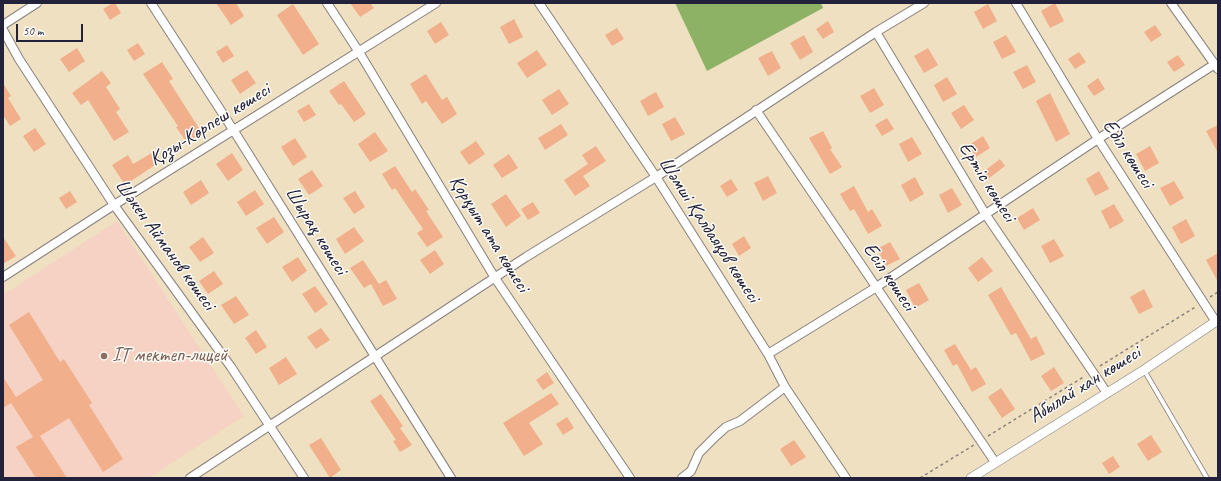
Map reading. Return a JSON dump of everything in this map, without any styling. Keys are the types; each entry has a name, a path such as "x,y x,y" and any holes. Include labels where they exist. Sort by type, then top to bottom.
{"street":[{"path":"3,25 38,3"},
{"name":"Шырақ көшесі","path":"151,3 234,131 451,478"},
{"name":"Қорқыт ата көшесі","path":"327,3 359,52 495,278 630,478"},
{"name":"Қозы-Көрпеш көшесі","path":"3,277 114,205 436,3"},
{"name":"Шәмші Қалдаяқов көшесі","path":"539,3 656,177 768,354 785,386 846,478"},
{"path":"190,478 374,356 656,177 876,32 924,3"},
{"name":"Еділ көшесі","path":"1016,3 1098,139 1203,302 1217,321"},
{"path":"768,354 875,288 1098,139 1216,67 1171,3"},
{"name":"Шәкен Айманов көшесі","path":"3,30 19,59 114,205 231,367 304,478"},
{"name":"Ертіс көшесі","path":"876,32 986,215 1107,392"},
{"name":"Есіл көшесі","path":"756,110 875,288 995,462"},
{"name":"Абылай хан көшесі","path":"971,478 1144,370 1217,321"},
{"path":"682,478 691,471 700,454 726,427 740,420 785,386"}],"lane":[{"path":"1144,370 1207,478"}],"path":[{"path":"920,478 1218,292"}],"shaded area":[{"name":"IT мектеп-лицей","path":"117,221 244,416 149,478 3,478 3,295"}],"green space":[{"path":"675,3 821,3 823,8 707,71"}],"building":[{"path":"115,3 121,13 110,20 103,9"},
{"path":"216,3 236,3 244,16 231,25"},
{"path":"350,3 370,3 374,8 360,17"},
{"path":"1055,3 1064,21 1050,28 1041,11"},
{"path":"293,4 319,44 303,55 277,15"},
{"path":"988,4 997,21 983,29 974,12"},
{"path":"514,19 523,37 509,44 500,27"},
{"path":"828,21 834,32 823,39 816,29"},
{"path":"441,22 449,35 435,44 427,31"},
{"path":"1155,25 1162,35 1151,42 1144,32"},
{"path":"617,28 624,39 612,46 605,35"},
{"path":"804,35 813,52 800,60 790,43"},
{"path":"1006,35 1016,52 1002,59 993,42"},
{"path":"138,43 145,54 134,61 127,50"},
{"path":"227,45 234,56 223,63 216,52"},
{"path":"77,48 85,61 69,72 60,59"},
{"path":"928,48 938,65 924,73 914,56"},
{"path":"537,50 547,65 527,78 517,63"},
{"path":"772,51 781,68 768,76 758,58"},
{"path":"1079,52 1086,62 1075,69 1068,59"},
{"path":"1178,55 1185,65 1174,72 1167,62"},
{"path":"162,62 173,79 169,81 202,133 187,143 176,127 178,126 143,74"},
{"path":"1027,65 1036,82 1023,89 1013,72"},
{"path":"247,70 256,83 240,94 231,80"},
{"path":"102,71 111,83 106,87 120,109 116,112 129,132 114,141 88,100 81,105 72,93"},
{"path":"426,74 442,100 447,97 457,114 442,124 426,101 422,104 410,84"},
{"path":"947,77 957,94 943,102 934,85"},
{"path":"1098,78 1105,89 1094,96 1087,86"},
{"path":"344,81 366,114 354,122 329,91"},
{"path":"3,83 11,96 8,98 21,119 10,126 3,115"},
{"path":"874,88 884,105 870,113 860,96"},
{"path":"559,89 569,104 552,115 542,100"},
{"path":"656,92 664,107 648,116 640,101"},
{"path":"1050,93 1070,134 1056,142 1036,101"},
{"path":"309,104 316,115 304,122 297,111"},
{"path":"964,105 974,120 961,129 951,113"},
{"path":"675,117 685,134 671,141 662,124"},
{"path":"887,118 894,129 882,136 875,125"},
{"path":"561,124 568,135 545,150 538,138"},
{"path":"1218,125 1218,153 1206,131"},
{"path":"35,128 46,144 34,152 23,136"},
{"path":"823,131 832,148 830,149 842,167 830,174 809,138"},
{"path":"375,132 388,151 370,162 358,144"},
{"path":"983,136 990,148 976,157 969,145"},
{"path":"912,137 922,154 908,162 899,144"},
{"path":"295,138 307,157 293,166 281,147"},
{"path":"476,141 485,154 469,165 460,152"},
{"path":"596,146 606,161 583,176 590,186 575,196 564,180 588,164 582,155"},
{"path":"1150,146 1159,163 1145,171 1136,154"},
{"path":"155,151 161,161 125,185 112,165 128,155 133,164"},
{"path":"232,153 243,170 228,181 216,164"},
{"path":"509,154 518,168 502,178 493,165"},
{"path":"1000,159 1005,166 988,179 983,172"},
{"path":"395,166 412,192 415,189 429,210 426,211 443,237 427,247 417,233 423,229 395,188 392,190 382,174"},
{"path":"312,170 323,186 309,195 298,179"},
{"path":"1099,171 1109,189 1095,196 1086,179"},
{"path":"768,176 777,193 763,201 754,183"},
{"path":"915,177 924,194 910,202 901,185"},
{"path":"731,179 738,190 727,197 720,186"},
{"path":"201,180 209,193 191,205 183,192"},
{"path":"1174,181 1184,198 1170,206 1160,188"},
{"path":"854,186 868,212 872,209 882,226 868,234 854,209 850,211 840,194"},
{"path":"952,188 962,205 948,213 939,195"},
{"path":"255,190 264,204 246,216 237,202"},
{"path":"70,191 77,202 66,209 59,198"},
{"path":"355,191 365,207 354,214 343,198"},
{"path":"506,194 521,216 506,227 491,204"},
{"path":"533,202 540,213 528,220 521,209"},
{"path":"1114,204 1124,221 1110,229 1101,211"},
{"path":"1033,208 1040,220 1024,230 1017,218"},
{"path":"274,217 284,232 267,244 256,228"},
{"path":"1186,219 1195,236 1181,244 1172,227"},
{"path":"354,227 364,241 345,254 336,239"},
{"path":"744,236 751,248 739,256 732,244"},
{"path":"3,237 16,256 3,264"},
{"path":"203,237 214,253 200,262 189,247"},
{"path":"1054,239 1064,256 1050,263 1041,246"},
{"path":"890,242 900,259 886,266 877,249"},
{"path":"435,250 444,264 430,274 420,260"},
{"path":"1218,253 1218,282 1206,260"},
{"path":"298,257 307,271 292,282 282,267"},
{"path":"982,257 993,271 978,282 968,268"},
{"path":"363,260 379,284 386,280 397,299 383,306 371,284 364,288 350,268"},
{"path":"214,271 223,284 208,294 199,281"},
{"path":"919,283 929,300 915,308 906,290"},
{"path":"315,286 328,304 315,313 302,294"},
{"path":"1001,287 1031,339 1036,336 1045,354 1031,361 1016,333 1011,335 988,295"},
{"path":"1144,289 1153,307 1139,314 1130,297"},
{"path":"236,296 249,315 234,324 221,305"},
{"path":"29,312 60,362 64,359 92,403 89,405 123,459 103,472 69,418 40,436 67,478 36,478 16,447 33,437 11,403 3,408 3,377 16,397 43,380 9,325"},
{"path":"321,328 330,340 316,349 307,337"},
{"path":"256,330 267,347 256,354 245,338"},
{"path":"955,344 971,370 976,367 986,384 972,392 957,364 953,366 944,350"},
{"path":"286,357 297,374 279,385 269,368"},
{"path":"1054,367 1064,383 1051,391 1041,376"},
{"path":"547,372 554,383 543,390 536,380"},
{"path":"1001,388 1015,409 1002,418 988,397"},
{"path":"551,393 559,404 529,423 543,444 524,456 503,423"},
{"path":"381,394 403,426 400,428 412,445 400,452 393,441 396,440 370,401"},
{"path":"567,417 574,428 563,435 556,424"},
{"path":"1151,435 1162,452 1148,461 1137,444"},
{"path":"321,438 341,470 330,478 309,445"},
{"path":"794,440 806,457 791,466 780,449"},
{"path":"1113,456 1120,467 1109,474 1102,463"}],"place":[{"name":"IT мектеп-лицей","path":"104,356"}]}
